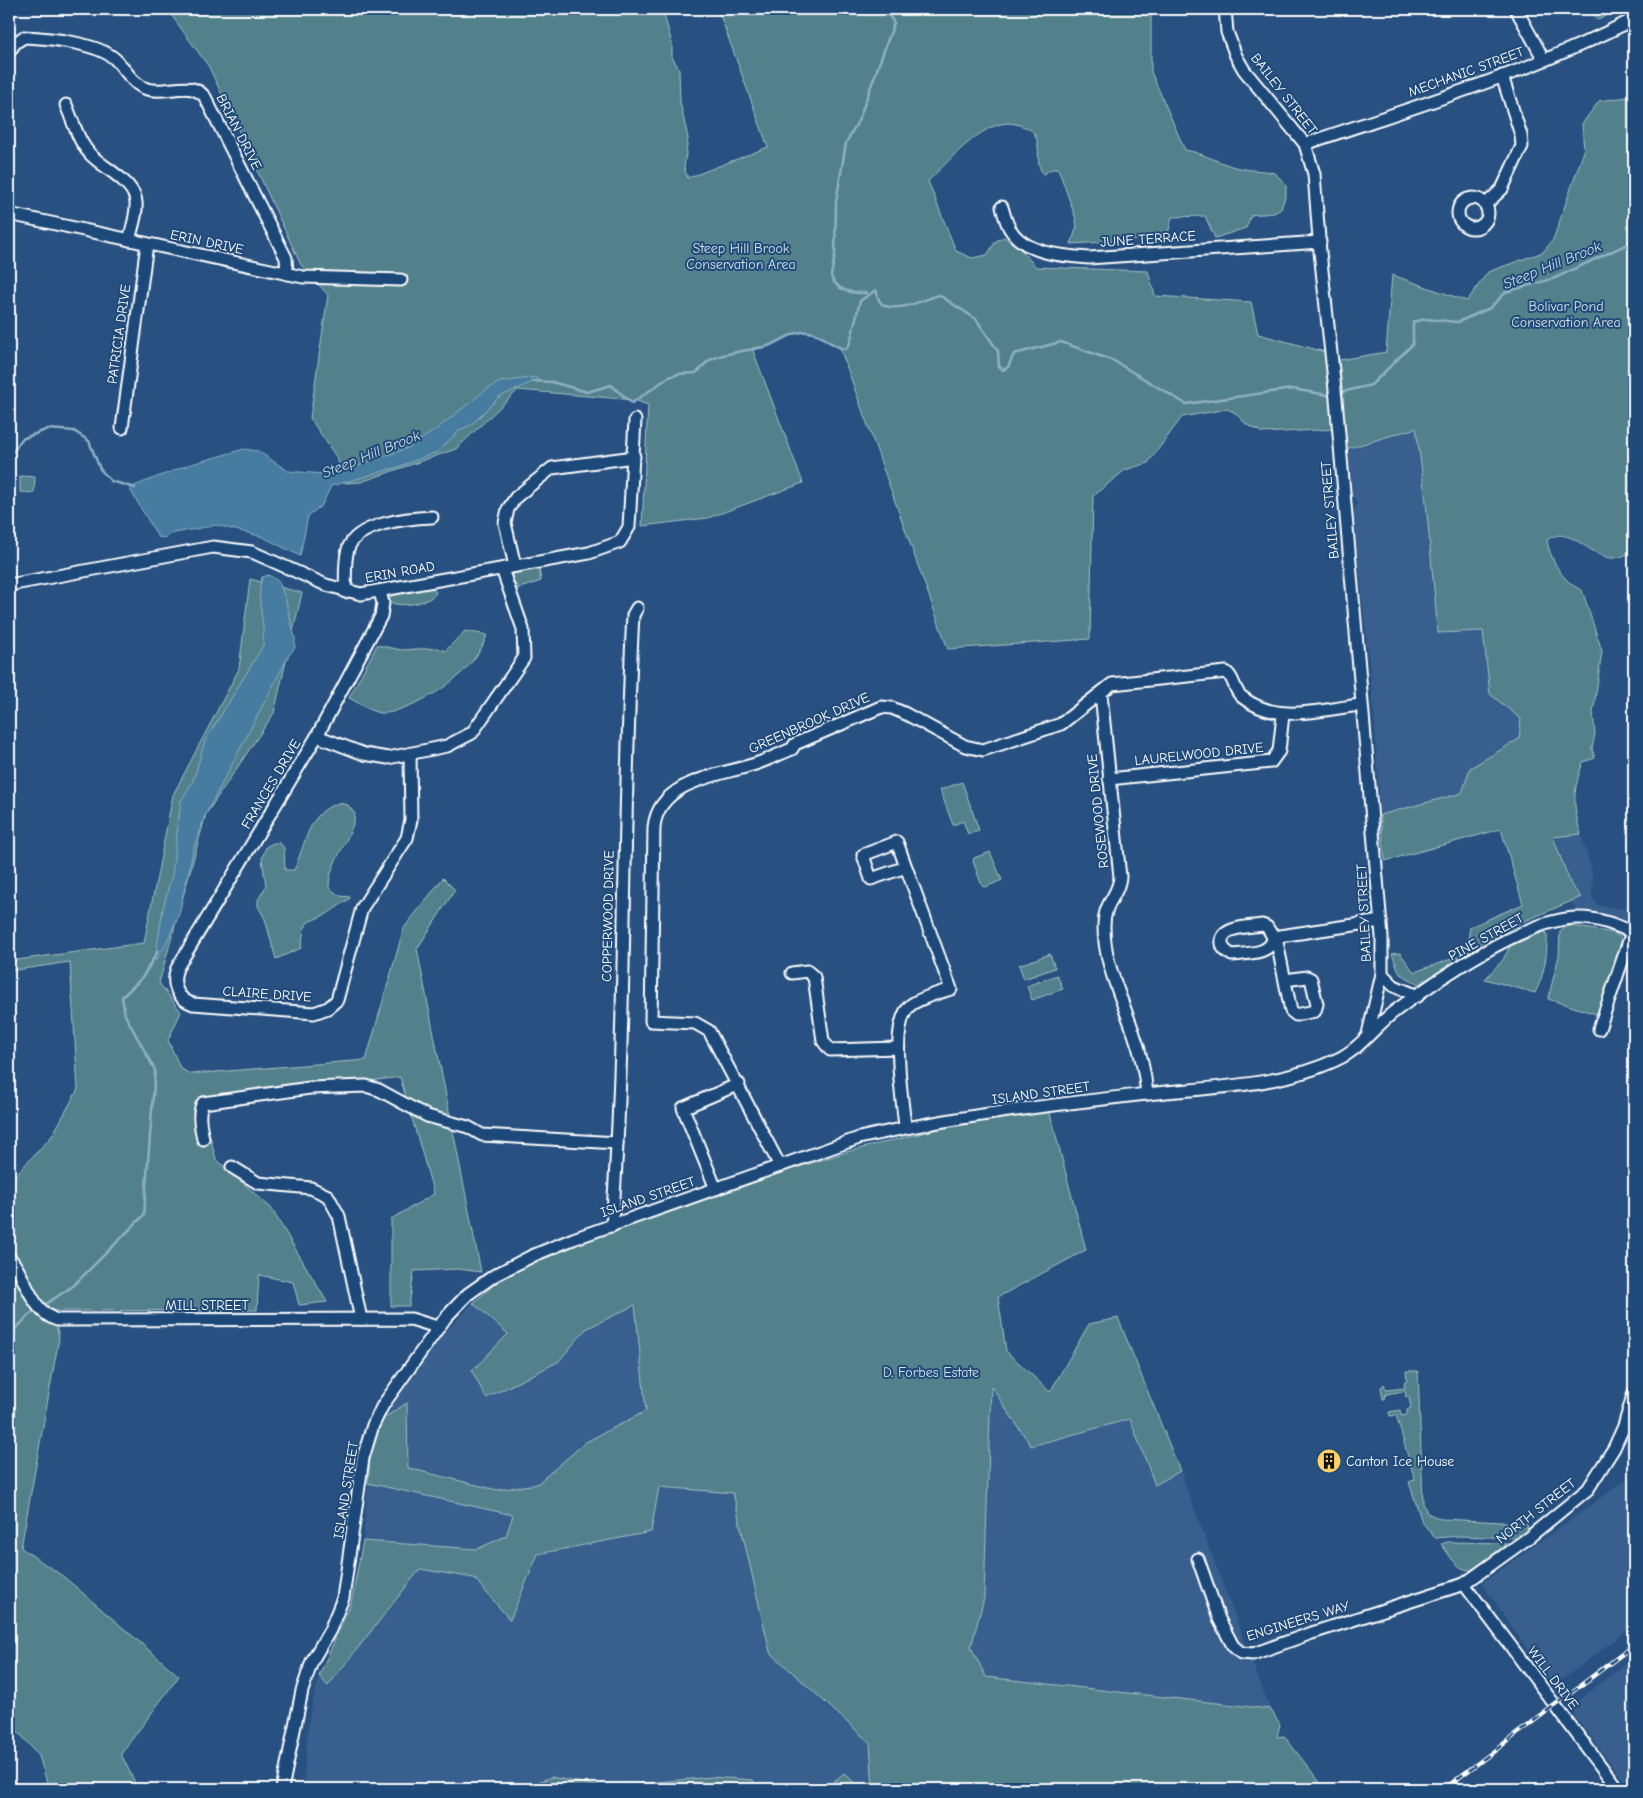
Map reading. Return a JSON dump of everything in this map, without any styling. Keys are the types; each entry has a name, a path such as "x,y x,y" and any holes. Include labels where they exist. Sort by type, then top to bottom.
{"street":[{"name":"BAILEY STREET","path":"1225,9 1227,32 1236,56 1244,70 1305,144 1314,174 1336,395 1361,705 1381,920 1382,974 1368,1034"},
{"path":"1516,9 1544,60"},
{"name":"MECHANIC STREET","path":"1305,144 1502,76 1585,44 1634,19"},
{"name":"BRIAN DRIVE","path":"9,52 15,43 24,37 95,47 116,60 129,76 144,88 162,91 190,87 198,90 205,97 286,258 287,274"},
{"path":"1486,205 1502,189 1522,146 1521,135 1502,76"},
{"path":"66,105 84,146 90,154 125,184 134,196 136,202 129,240"},
{"name":"JUNE TERRACE","path":"1002,207 1009,228 1016,238 1034,248 1067,257 1090,258 1320,242"},
{"name":"ERIN DRIVE","path":"9,214 287,274 322,279 402,280"},
{"name":"PATRICIA DRIVE","path":"122,428 147,244"},
{"name":"ERIN ROAD","path":"9,585 213,547 252,552 345,592 362,594 589,553 620,542 624,538 631,520 635,420"},
{"path":"515,566 505,523 508,509 516,497 552,468 634,457"},
{"path":"345,592 348,550 357,536 364,531 406,518 432,516"},
{"path":"317,736 355,751 381,758 410,755 447,746 468,736 523,662 525,650 523,629 502,568"},
{"name":"FRANCES DRIVE","path":"175,987 177,968 317,736 381,616 383,603 380,592"},
{"name":"COPPERWOOD DRIVE","path":"612,1226 624,952 626,774 633,615 637,608"},
{"name":"GREENBROOK DRIVE","path":"780,1166 739,1084 709,1031 703,1026 651,1021 654,827 657,812 663,802 697,780 753,765 792,749 795,744 881,707 892,708 965,746 983,750 1056,726 1114,683 1226,672 1242,697 1283,714 1361,705"},
{"name":"ROSEWOOD DRIVE","path":"1101,694 1120,877 1118,890 1105,909 1106,949 1120,1000 1137,1042 1147,1094"},
{"name":"LAURELWOOD DRIVE","path":"1109,779 1266,764 1274,760 1279,751 1283,714"},
{"name":"CLAIRE DRIVE","path":"175,987 182,998 193,1004 318,1013 337,1000 362,908 408,838 411,820 410,755"},
{"path":"905,1127 898,1048 901,1025 907,1009 912,1004 951,989 906,867"},
{"name":"PINE STREET","path":"1368,1034 1418,996 1516,936 1554,920 1578,918 1609,921 1633,932"},
{"path":"1285,980 1274,937 1381,920"},
{"path":"1599,1029 1633,932"},
{"path":"792,973 807,971 814,976 823,1042 830,1050 898,1048"},
{"path":"1382,974 1394,986 1418,996"},
{"name":"ISLAND STREET","path":"282,1789 302,1691 312,1661 330,1630 343,1598 364,1458 373,1426 383,1405 438,1327 468,1294 495,1275 532,1256 844,1142 905,1127 1147,1094 1267,1080 1313,1069 1341,1058 1368,1034"},
{"path":"716,1189 682,1108 739,1084"},
{"path":"203,1139 200,1126 200,1108 203,1103 300,1089 356,1085 379,1090 428,1116 468,1127 482,1135 617,1143"},
{"path":"232,1167 258,1183 311,1188 328,1196 339,1216 361,1319"},
{"name":"MILL STREET","path":"9,1257 23,1276 39,1309 57,1320 411,1319 438,1327"},
{"name":"NORTH STREET","path":"1464,1584 1528,1538 1588,1489 1614,1448 1624,1426 1634,1392"},
{"name":"ENGINEERS WAY","path":"1198,1559 1219,1619 1233,1646 1241,1653 1253,1654 1464,1584"},
{"name":"WILL DRIVE","path":"1464,1584 1618,1789"}],"shaded area":[{"path":"536,377 537,380 499,397 471,425 460,430 437,452 398,467 331,486 322,505 308,516 300,556 263,537 216,525 170,534 165,538 158,537 129,488 188,465 244,449 258,451 288,471 324,474 352,468 410,447 438,428 487,389 500,382"},
{"path":"1416,428 1426,502 1439,633 1483,631 1490,694 1521,719 1519,739 1470,768 1462,793 1380,815 1374,711 1354,519 1354,510 1358,502 1351,495 1346,449"},
{"path":"269,575 279,582 285,598 295,638 295,648 289,655 205,816 194,847 179,914 164,948 155,961 163,908 172,875 181,801 193,781 205,741 263,646 260,585 262,577"},
{"path":"1581,834 1592,871 1592,897 1598,905 1624,909 1634,899 1634,923 1578,910 1570,901 1581,896 1571,885 1553,837"},
{"path":"473,1303 508,1334 472,1371 558,1362 586,1329 635,1305 646,1411 586,1442 537,1484 497,1490 408,1468 407,1404 384,1418 431,1348"},
{"path":"991,1386 1031,1446 1131,1419 1155,1485 1180,1471 1270,1709 986,1677 971,1647 984,1598"},
{"path":"1634,1474 1634,1625 1553,1687 1482,1583"},
{"path":"368,1483 513,1515 506,1536 477,1549 363,1541"},
{"path":"659,1487 734,1493 770,1652 870,1743 873,1789 859,1788 844,1773 825,1789 759,1789 753,1780 712,1777 603,1787 551,1777 521,1789 303,1789 309,1719 319,1676 328,1686 420,1569 474,1578 510,1620 538,1554 651,1532"},
{"path":"1634,1657 1634,1789 1630,1789 1569,1708"}],"green space":[{"name":"Steep Hill Brook Conservation Area","path":"167,9 656,9 664,15 672,43 672,57 679,69 680,102 688,138 684,168 688,178 768,147 718,9 1151,9 1151,72 1185,150 1236,167 1275,173 1286,185 1286,194 1281,209 1274,213 1251,215 1246,228 1215,238 1205,216 1172,217 1167,238 1071,244 1077,226 1058,168 1049,170 1044,175 1039,166 1038,145 1034,133 1019,125 1007,123 982,132 958,151 928,181 956,251 972,258 987,255 996,241 1004,237 1020,249 1036,267 1148,271 1155,296 1251,302 1258,334 1329,353 1336,429 1263,433 1246,424 1234,412 1227,409 1182,417 1148,463 1125,470 1093,496 1090,639 948,649 840,348 822,336 808,331 795,334 768,346 752,348 803,483 708,518 642,526 648,405 634,400 518,390 456,449 361,482 346,483 337,458 310,418 328,295 301,265 209,67"},
{"path":"1591,9 1620,9 1597,20"},
{"name":"Bolivar Pond Conservation Area","path":"1634,96 1634,552 1611,558 1603,556 1563,535 1547,540 1554,562 1563,576 1575,587 1582,590 1602,651 1593,713 1595,734 1592,748 1595,758 1583,762 1576,789 1575,806 1581,834 1553,837 1571,885 1581,897 1518,924 1419,984 1400,974 1392,954 1400,953 1414,972 1466,954 1470,927 1523,904 1501,829 1385,861 1380,815 1462,793 1470,768 1519,739 1521,719 1490,694 1483,631 1438,633 1426,502 1416,428 1346,449 1339,360 1386,352 1392,275 1467,301 1488,272 1543,252 1553,240 1584,151 1582,124 1599,101"},
{"path":"20,476 35,477 34,493 20,492"},
{"path":"539,568 541,581 517,589 518,586 515,585 513,587 512,573"},
{"path":"250,579 302,593 274,713 206,814 159,983 181,1012 168,1040 180,1068 190,1074 366,1060 404,928 443,878 455,890 417,949 481,1272 458,1269 414,1271 409,1306 391,1306 391,1219 434,1194 400,1077 201,1103 216,1159 271,1208 327,1302 299,1305 293,1282 259,1275 257,1310 53,1311 59,1338 21,1548 64,1577 179,1676 121,1754 138,1789 49,1789 39,1756 9,1721 9,1182 52,1136 78,1089 70,962 9,971 9,961 144,943 173,795 239,669"},
{"path":"433,587 436,593 433,597 421,602 399,605 389,601 391,595"},
{"path":"465,631 487,635 482,647 464,670 428,697 389,713 372,711 349,698 377,645 401,650 438,648 445,651"},
{"path":"962,782 979,830 968,834 963,821 953,825 940,790"},
{"path":"339,803 348,805 355,814 350,833 336,859 329,888 340,896 350,897 327,914 308,922 304,929 301,948 276,959 265,919 258,906 258,900 266,886 262,859 266,847 273,843 280,843 284,848 285,870 294,870 305,839 314,821 329,807"},
{"path":"990,852 1002,880 986,887 982,886 973,861 974,858"},
{"path":"1571,926 1614,933 1620,937 1623,944 1599,1015 1548,999 1559,956 1560,932 1563,928"},
{"path":"1543,932 1547,933 1546,956 1541,980 1535,993 1485,979 1503,960 1510,946"},
{"path":"1050,954 1055,968 1024,979 1019,965"},
{"path":"1057,975 1063,989 1032,1000 1027,986"},
{"name":"D. Forbes Estate","path":"1047,1102 1086,1250 998,1297 1006,1351 1050,1392 1089,1324 1118,1318 1180,1471 1155,1485 1130,1419 1031,1446 991,1386 984,1598 971,1647 986,1677 1270,1709 1280,1724 1277,1737 1284,1736 1325,1789 873,1789 870,1743 770,1652 733,1493 659,1487 651,1532 538,1554 510,1620 474,1578 420,1569 328,1686 319,1676 351,1603 363,1541 477,1549 506,1536 513,1515 368,1483 371,1445 384,1418 407,1403 408,1468 497,1490 537,1484 586,1442 646,1411 635,1305 586,1329 558,1362 486,1398 472,1371 508,1334 473,1303 532,1251 850,1151"},
{"path":"1406,1371 1418,1371 1423,1503 1427,1513 1441,1519 1523,1523 1527,1524 1528,1530 1516,1538 1459,1536 1435,1538 1422,1522 1409,1482 1415,1480 1396,1415 1390,1416 1389,1412 1400,1410 1401,1416 1407,1415 1407,1410 1411,1408 1409,1397 1406,1397 1405,1391 1386,1394 1385,1399 1383,1399 1381,1387 1384,1384 1386,1390 1405,1388 1404,1382 1407,1381"},
{"path":"1448,1542 1509,1543 1471,1570 1466,1570 1457,1565 1441,1544"},
{"path":"844,1773 859,1787 873,1789 825,1789"},
{"path":"551,1777 603,1787 712,1777 753,1780 759,1789 521,1789"}],"waterway":[{"path":"867,293 856,293 841,288 831,276 835,255 836,202 846,143 859,119 894,23 885,9"},
{"name":"Steep Hill Brook","path":"1338,393 1371,385 1413,344 1413,322 1426,319 1458,322 1490,308 1506,292 1555,278 1634,241"},
{"name":"Steep Hill Brook","path":"532,381 552,382 587,392 611,385 632,403 669,377 679,374 696,373 712,359 726,354 768,346 793,334 813,333 836,346 846,349 850,343 860,301 876,290 880,302 888,307 903,307 939,295 976,319 998,351 999,366 1003,370 1008,367 1014,354 1061,342 1114,361 1186,404 1292,389 1328,395 1333,394"},
{"name":"Steep Hill Brook","path":"9,457 22,439 48,429 74,431 89,441 100,469 111,481 135,488"},
{"path":"43,1306 73,1286 144,1215 155,1070 125,1015 122,997 142,978 158,951"},
{"path":"9,1336 36,1310"}],"railway":[{"path":"1444,1789 1634,1645"}],"place":[{"name":"Canton Ice House","path":"1329,1461"}]}
